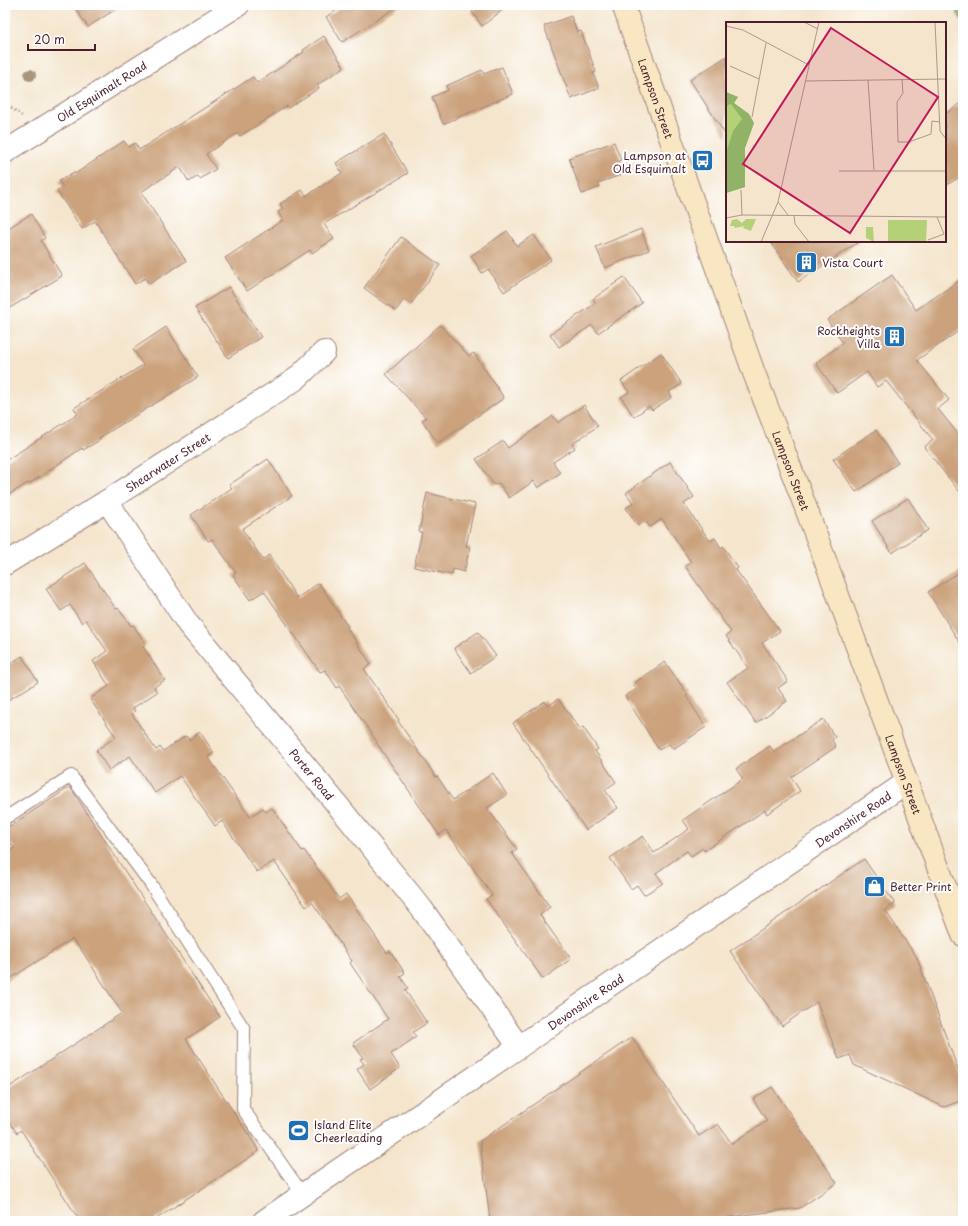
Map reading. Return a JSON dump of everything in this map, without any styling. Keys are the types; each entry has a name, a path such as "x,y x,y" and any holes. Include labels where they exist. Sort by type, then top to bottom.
{"main road":[{"name":"Lampson Street","path":"623,5 754,373 807,511 907,782 957,901 963,935"}],"street":[{"name":"Old Esquimalt Road","path":"5,152 238,5"},
{"name":"Shearwater Street","path":"5,564 296,379 324,352"},
{"name":"Porter Road","path":"107,500 188,624 422,909 519,1047"},
{"name":"Devonshire Road","path":"264,1221 907,782"}],"lane":[{"path":"5,818 71,776 150,883 244,1029 243,1109 303,1195"}],"green space":[{"path":"952,5 963,5 963,22"}],"building":[{"path":"73,5 122,5 88,27"},
{"path":"344,5 400,5 342,42 326,17"},
{"path":"481,5 509,5 482,26 472,12"},
{"path":"571,16 577,32 581,31 596,72 593,73 599,88 571,99 544,26"},
{"path":"324,36 344,67 317,85 319,88 288,108 287,106 240,136 238,133 206,154 216,169 200,179 198,176 189,182 180,167 141,192 186,261 149,284 145,278 135,284 95,221 82,229 57,191 63,187 59,181 74,172 75,174 124,141 128,147 135,143 139,150 253,77 257,83 304,52 303,50"},
{"path":"726,57 726,135 690,80"},
{"path":"502,67 513,94 443,124 432,97 448,90 446,86 482,70 484,74"},
{"path":"963,102 963,175 946,185 946,113"},
{"path":"384,134 408,173 324,224 334,239 312,253 310,250 247,291 225,258 283,220 278,212 283,209 280,204 302,190 306,196 342,173 336,163"},
{"path":"614,142 621,160 617,162 621,175 598,183 600,187 582,194 569,158"},
{"path":"31,214 45,238 41,241 62,276 5,311 5,230"},
{"path":"641,229 649,250 605,268 596,247"},
{"path":"507,231 517,246 534,235 551,260 504,292 488,269 482,273 471,256"},
{"path":"401,237 440,265 411,304 404,299 396,311 364,288"},
{"name":"Vista Court","path":"771,242 858,242 798,282"},
{"name":"Rockheights Villa","path":"892,275 916,310 963,278 963,328 917,360 949,400 938,409 963,440 963,496 924,447 933,440 886,381 877,387 867,372 837,393 816,363 843,343 827,320"},
{"path":"624,277 642,303 598,333 592,325 559,347 550,334 596,303 593,299"},
{"path":"229,287 261,337 228,358 195,308"},
{"path":"440,325 469,356 474,353 504,398 438,443 422,420 426,418 386,374"},
{"path":"166,327 198,377 99,438 100,440 83,450 82,448 29,484 28,483 5,497 5,461 78,414 74,408 143,365 133,349"},
{"path":"661,353 682,384 669,392 672,397 652,410 649,406 634,417 621,397 629,392 621,381"},
{"path":"584,405 598,426 572,444 575,448 553,462 560,473 538,488 534,481 509,498 499,483 494,485 476,459 503,441 508,448 553,416 558,423"},
{"path":"876,430 898,463 856,492 833,459"},
{"path":"268,459 292,496 242,529 263,560 269,555 297,598 319,583 371,664 364,669 453,800 493,773 507,795 487,808 517,849 512,853 550,907 540,915 571,959 543,979 486,899 492,895 446,830 439,835 339,686 337,688 325,670 320,672 264,591 250,600 233,575 236,573 212,539 208,541 191,515 232,488 229,485"},
{"path":"670,462 694,497 684,504 710,541 715,538 721,548 723,546 738,568 736,570 780,631 762,643 788,681 778,688 787,701 756,723 727,682 748,668 726,636 731,632 685,566 691,562 662,519 650,527 645,521 638,526 626,508 633,503 626,493"},
{"path":"427,493 475,504 466,546 470,547 464,572 453,569 452,575 414,567 422,532 419,532"},
{"path":"908,498 928,530 892,553 872,521"},
{"path":"85,563 116,609 118,608 131,626 133,625 146,644 143,647 165,680 154,687 157,692 133,708 135,711 132,714 156,750 160,747 163,751 186,736 189,740 200,732 214,753 208,757 250,817 263,808 266,812 272,808 302,851 304,850 339,899 346,894 387,953 390,951 405,973 400,976 408,988 405,990 427,1023 413,1032 416,1037 391,1054 400,1068 370,1089 357,1069 364,1064 360,1059 363,1058 353,1043 388,1019 350,963 352,961 312,902 306,907 274,861 257,872 222,821 215,826 180,776 155,793 130,756 109,770 96,750 116,737 90,699 109,686 93,661 107,651 86,620 82,623 70,605 61,611 46,589"},
{"path":"963,570 963,648 928,592"},
{"path":"478,632 496,656 471,673 454,648"},
{"path":"22,656 38,682 5,702 5,667"},
{"path":"665,662 688,695 686,696 706,727 673,749 669,744 659,750 625,696 637,689 633,684"},
{"path":"558,699 580,729 583,727 598,749 595,751 616,782 605,790 618,808 586,830 513,723 545,701 548,706"},
{"path":"823,719 835,737 832,740 836,747 791,777 800,791 767,814 765,810 704,851 703,848 691,856 687,851 656,873 663,883 644,895 637,885 631,889 610,858 643,836 654,853 689,829 683,820 743,779 736,769 770,746 774,752"},
{"path":"70,787 220,1017 186,1039 259,1151 153,1221 80,1221 21,1130 17,1133 5,1115 5,1090 122,1013 82,951 72,939 5,982 5,854 14,848 5,833 5,829"},
{"path":"864,859 895,904 885,910 917,958 963,1083 963,1100 944,1107 854,1065 850,1055 839,1059 817,1002 782,1026 730,951"},
{"path":"632,1037 699,1136 718,1124 732,1144 767,1121 753,1099 772,1087 837,1183 800,1208 697,1221 490,1221 480,1141"}],"place":[{"name":"Lampson at Old Esquimalt","path":"702,161"},
{"name":"Vista Court","path":"806,262"},
{"name":"Rockheights Villa","path":"895,336"},
{"name":"Better Print","path":"874,886"},
{"name":"Island Elite Cheerleading","path":"298,1130"}]}
